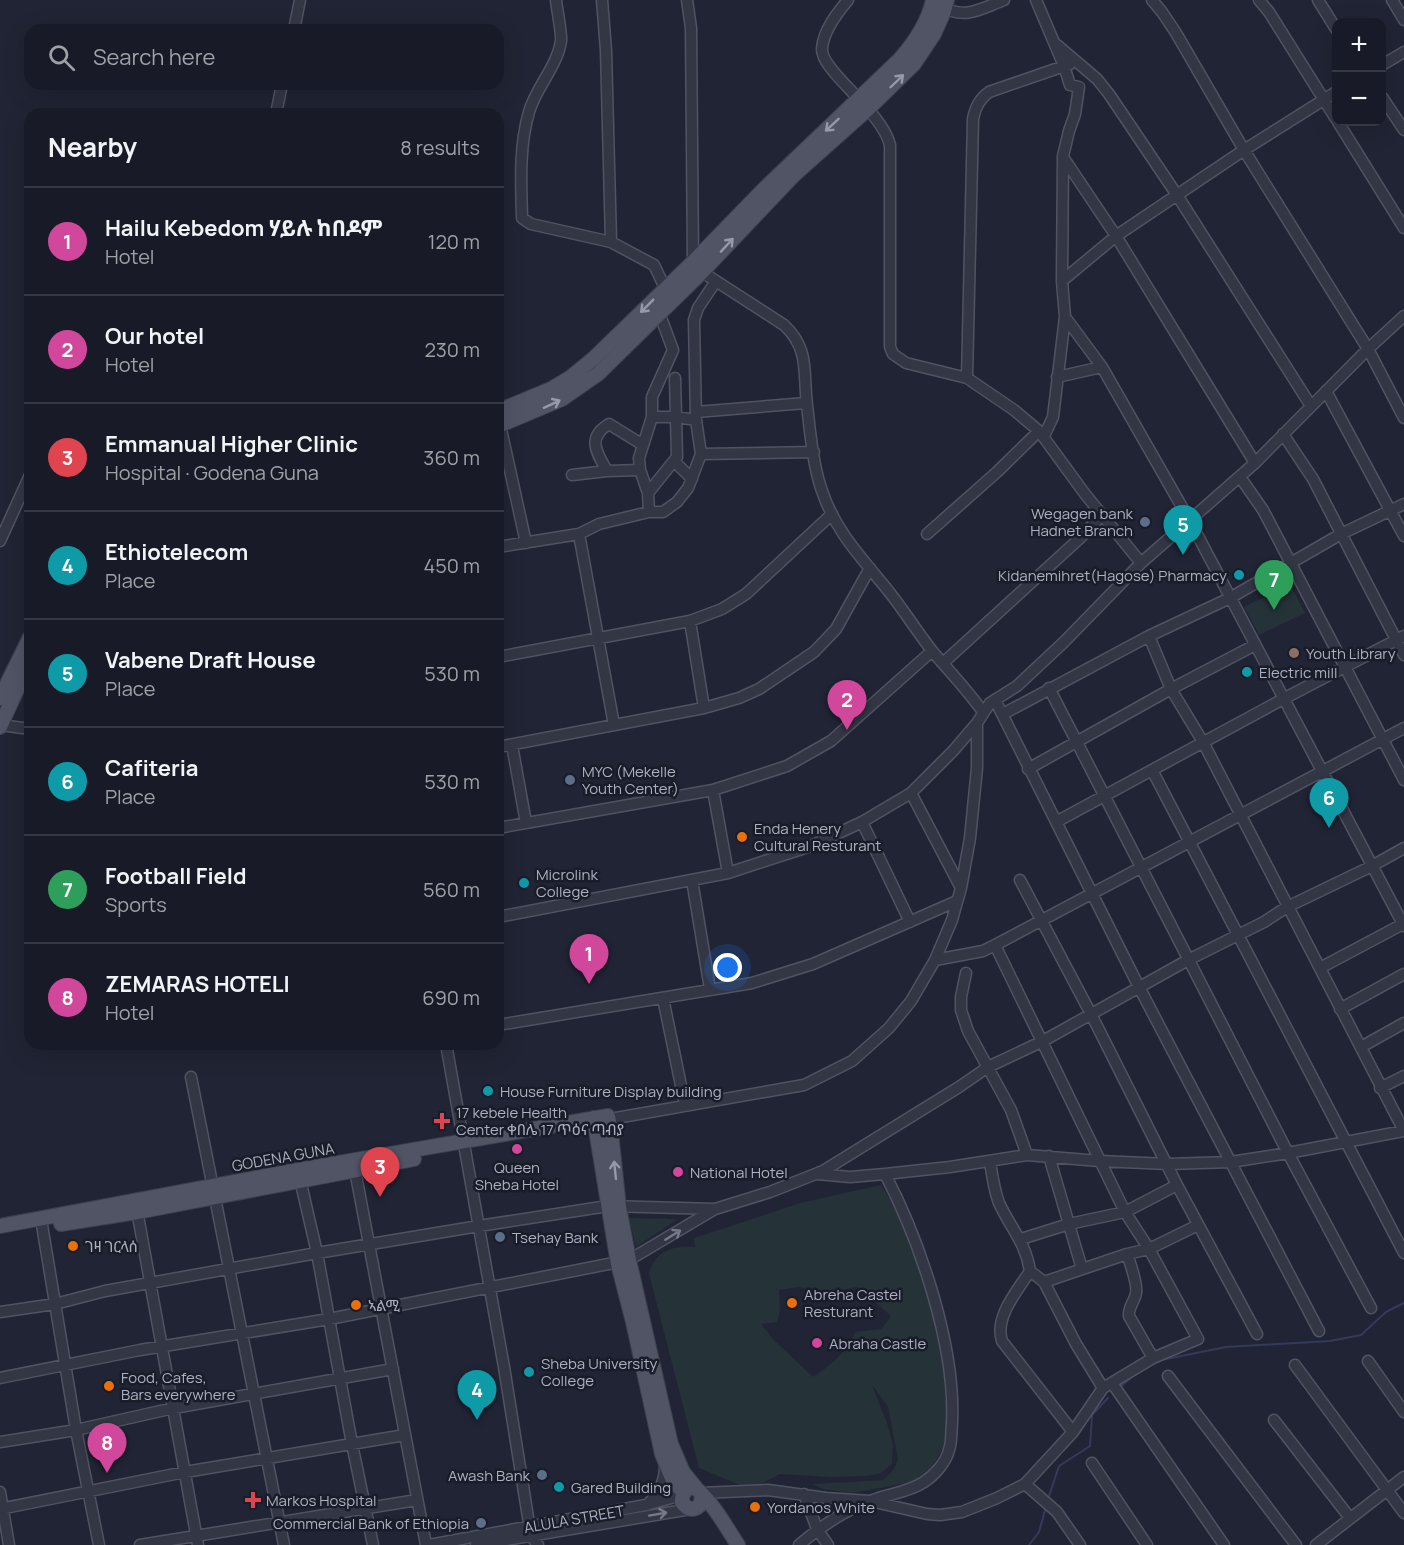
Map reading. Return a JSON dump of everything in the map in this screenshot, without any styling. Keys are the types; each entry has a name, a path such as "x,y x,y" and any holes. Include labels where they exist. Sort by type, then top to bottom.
{"main road":[{"path":"504,418 549,405 580,388 598,374 660,315 697,267 790,171 921,55 939,24 942,3"},
{"path":"504,416 571,377 593,359 665,288 697,267"},
{"path":"0,698 3,681 24,647"},
{"path":"0,726 24,674"},
{"path":"604,1120 623,1262 671,1444 700,1505 693,1509"},
{"name":"GODENA GUNA","path":"0,1234 42,1223 604,1120"},
{"name":"GODENA GUNA","path":"0,1226 42,1223"},
{"path":"638,1322 665,1466 674,1483 713,1507 738,1545"},
{"path":"693,1509 711,1517 732,1545"}],"street":[{"path":"295,24 300,0"},
{"path":"556,0 561,39 557,56 533,99 528,114 521,165 522,218 531,224 611,242 636,253 654,265 665,288"},
{"path":"602,0 606,50 611,242"},
{"path":"687,0 691,28 697,267 784,324 794,334 801,349 806,373 806,403 822,491 832,514 844,537 932,651 983,712"},
{"path":"848,0 833,18 822,47 823,57 887,134 890,145 891,347 893,354 906,363 967,378 1014,410 1042,433 1073,477 1141,563"},
{"path":"942,3 956,13 964,13 1004,0"},
{"path":"927,534 1042,433 1053,417 1065,317 1062,280 1063,156 1075,114 1079,87 1070,85 1036,0"},
{"path":"1152,0 1176,33 1244,150 1368,349 1404,418"},
{"path":"1259,0 1269,12 1332,112"},
{"path":"1317,0 1332,23"},
{"path":"1392,0 1404,20"},
{"path":"1052,41 1097,79 1109,94 1177,195 1311,406"},
{"path":"1386,63 1404,52"},
{"path":"967,378 975,111 983,96 989,92 1076,61"},
{"path":"277,108 281,90"},
{"path":"1062,280 1116,236 1244,150 1332,95"},
{"path":"1386,103 1404,130"},
{"path":"1341,126 1404,228"},
{"path":"1063,156 1116,236 1255,463"},
{"path":"504,546 579,534 599,524 648,512 663,512 671,508 688,488 700,454 696,416 694,320 698,308 716,281"},
{"path":"648,512 648,493 640,470 639,458 652,417 652,397 673,350 660,315"},
{"path":"504,916 728,873 811,846 862,822 911,793 977,723 983,712 995,700 1017,686 1064,642 1141,563 1255,463 1404,316"},
{"path":"1065,317 1102,367 1190,521 1403,925 1320,968"},
{"path":"673,350 695,352"},
{"path":"1057,377 1102,367"},
{"path":"660,378 675,378 695,383"},
{"path":"648,493 675,462 678,451 675,378"},
{"path":"1326,391 1404,536"},
{"path":"652,417 696,416 806,403"},
{"path":"607,471 595,449 597,437 604,427 609,424 643,446"},
{"path":"1283,435 1313,479 1341,534 1400,638 1404,655"},
{"path":"504,442 526,543"},
{"path":"700,454 814,452"},
{"path":"675,462 692,479"},
{"path":"572,476 607,471 640,470"},
{"path":"1240,477 1263,510 1404,780"},
{"path":"0,541 24,488"},
{"path":"1003,714 1149,636 1230,598 1341,534 1404,504"},
{"path":"504,656 690,621 722,609 746,594 832,514"},
{"path":"943,663 1079,539 1102,515"},
{"path":"579,534 614,725"},
{"path":"504,746 704,708 739,698 759,688 814,652 836,629 870,568"},
{"path":"690,621 704,708"},
{"path":"817,1174 850,1177 885,1174 1027,1155 1168,1164 1231,1162 1404,1131 1203,742 1171,689 1149,636"},
{"path":"1056,822 1400,638"},
{"path":"1028,769 1255,645"},
{"path":"504,827 713,790 787,766 831,741 932,651"},
{"path":"1049,688 1288,1153 1371,1308"},
{"path":"995,700 1139,987 1319,1331"},
{"path":"604,1120 804,1085 852,1060 889,1028 911,1001 935,960 952,920 961,888 970,838 977,768 977,723"},
{"path":"0,726 24,728"},
{"path":"935,960 983,951 1404,728"},
{"path":"512,745 526,823"},
{"path":"1152,770 1404,1252"},
{"path":"713,790 728,873"},
{"path":"911,793 961,888"},
{"path":"862,822 910,922"},
{"path":"0,1378 163,1346 329,1319 623,1262 715,1209 770,1192 817,1174 840,1162 959,1088 988,1067 1043,1041 1188,960 1264,922 1287,907 1404,848"},
{"path":"692,880 710,989"},
{"path":"1020,880 1092,1014 1177,1185 1257,1334"},
{"path":"504,1024 752,983 813,964 957,901"},
{"path":"870,1501 940,1515 962,1512 997,1498 1025,1484 1073,1432 1107,1386 1153,1358 1198,1339 1149,1249 1125,1212 995,945"},
{"path":"966,973 961,997 968,1031 1011,1110 1027,1155"},
{"path":"1340,1009 1404,974"},
{"path":"663,998 685,1105"},
{"path":"1361,1047 1404,1023"},
{"path":"447,1050 490,1287 530,1531 538,1545"},
{"path":"1380,1088 1404,1076"},
{"path":"191,1077 284,1545"},
{"path":"1049,1156 1082,1269"},
{"path":"990,1161 999,1202 1021,1239 1029,1259 1030,1271 1011,1300 1000,1327 1000,1335 1002,1341 1073,1432"},
{"path":"354,1167 427,1545"},
{"path":"799,1545 817,1529 870,1501 925,1481 940,1467 950,1448 952,1382 939,1317 909,1223 885,1174"},
{"path":"298,1175 317,1253 373,1545"},
{"path":"1021,1239 1069,1224 1125,1212 1177,1185"},
{"path":"0,1312 55,1304 105,1291 150,1285 317,1253 614,1206 715,1209"},
{"path":"136,1207 197,1541"},
{"path":"42,1223 76,1430 99,1545"},
{"path":"1044,1282 1127,1254 1149,1249 1198,1225"},
{"path":"1127,1254 1137,1287 1128,1309 1129,1316 1153,1358"},
{"path":"1030,1271 1044,1282 1076,1344 1224,1545"},
{"path":"1368,1361 1404,1412"},
{"path":"1295,1365 1404,1513"},
{"path":"0,1442 76,1430 174,1408 393,1369"},
{"path":"1168,1376 1296,1545"},
{"path":"1274,1420 1350,1518"},
{"path":"1,1509 185,1472 405,1435"},
{"path":"1092,1463 1147,1545"},
{"path":"646,1505 660,1489 665,1466"},
{"path":"1316,1545 1404,1477"},
{"path":"1025,1484 1054,1509 1080,1545"},
{"name":"ALULA STREET","path":"476,1545 693,1493 768,1490 870,1501"},
{"path":"0,1492 1,1509 9,1545"},
{"path":"804,1494 817,1529 828,1545"},
{"path":"140,1545 197,1541 279,1523 417,1500"},
{"name":"ALULA STREET","path":"427,1545 693,1509"}],"shaded area":[{"path":"1290,584 1305,613 1259,635 1244,607"},
{"path":"881,1185 898,1211 912,1246 936,1325 948,1394 946,1442 930,1472 911,1482 853,1493 823,1489 812,1484 883,1480 894,1469 898,1459 888,1407 872,1385 893,1445 892,1464 881,1473 867,1476 831,1477 780,1474 761,1484 740,1485 699,1468 649,1274 652,1266 655,1260 666,1251 679,1247 695,1247 694,1238 800,1203","holes":["798,1287 826,1293 857,1287 891,1316 881,1329 855,1332 848,1346 838,1358 813,1377 773,1339 761,1324 777,1322 780,1311 779,1290"]},
{"path":"629,1218 678,1219 636,1247"}],"waterway":[{"path":"1151,1365 1161,1360 1226,1347 1330,1341 1361,1335 1386,1312 1404,1303"},
{"path":"1119,1388 1133,1376"},
{"path":"1048,1499 1059,1466 1090,1446 1092,1415 1108,1398"},
{"path":"1029,1545 1039,1532 1046,1507"}],"place":[{"name":"Wegagen bank Hadnet Branch","path":"1145,522"},
{"name":"Vabene Draft House","path":"1183,555"},
{"name":"Kidanemihret(Hagose) Pharmacy","path":"1239,575"},
{"name":"Football Field","path":"1274,610"},
{"name":"Youth Library","path":"1294,653"},
{"name":"Electric mill","path":"1247,672"},
{"name":"Our hotel","path":"847,730"},
{"name":"MYC (Mekelle Youth Center)","path":"570,780"},
{"name":"Cafiteria","path":"1329,828"},
{"name":"Enda Henery Cultural Resturant","path":"742,837"},
{"name":"Microlink College","path":"524,883"},
{"name":"Hailu Kebedom ሃይሉ ከበዶም","path":"589,984"},
{"name":"House Furniture Display building","path":"488,1091"},
{"name":"17 kebele Health Center ቀበሌ 17 ጥዕና ጣብያ","path":"442,1121"},
{"name":"Queen Sheba Hotel","path":"517,1149"},
{"name":"National Hotel","path":"678,1172"},
{"name":"Emmanual Higher Clinic","path":"380,1197"},
{"name":"Tsehay Bank","path":"500,1237"},
{"name":"ገዛ ገርላሰ","path":"73,1246"},
{"name":"Abreha Castel Resturant","path":"792,1303"},
{"name":"ኣልሚ","path":"356,1305"},
{"name":"Abraha Castle","path":"817,1343"},
{"name":"Sheba University College","path":"529,1372"},
{"name":"Food, Cafes, Bars everywhere","path":"109,1386"},
{"name":"Ethiotelecom","path":"477,1420"},
{"name":"ZEMARAS HOTELI","path":"107,1473"},
{"name":"Awash Bank","path":"542,1475"},
{"name":"Gared Building","path":"559,1487"},
{"name":"Markos Hospital","path":"253,1500"},
{"name":"Yordanos White","path":"755,1507"},
{"name":"Commercial Bank of Ethiopia","path":"481,1523"}]}
